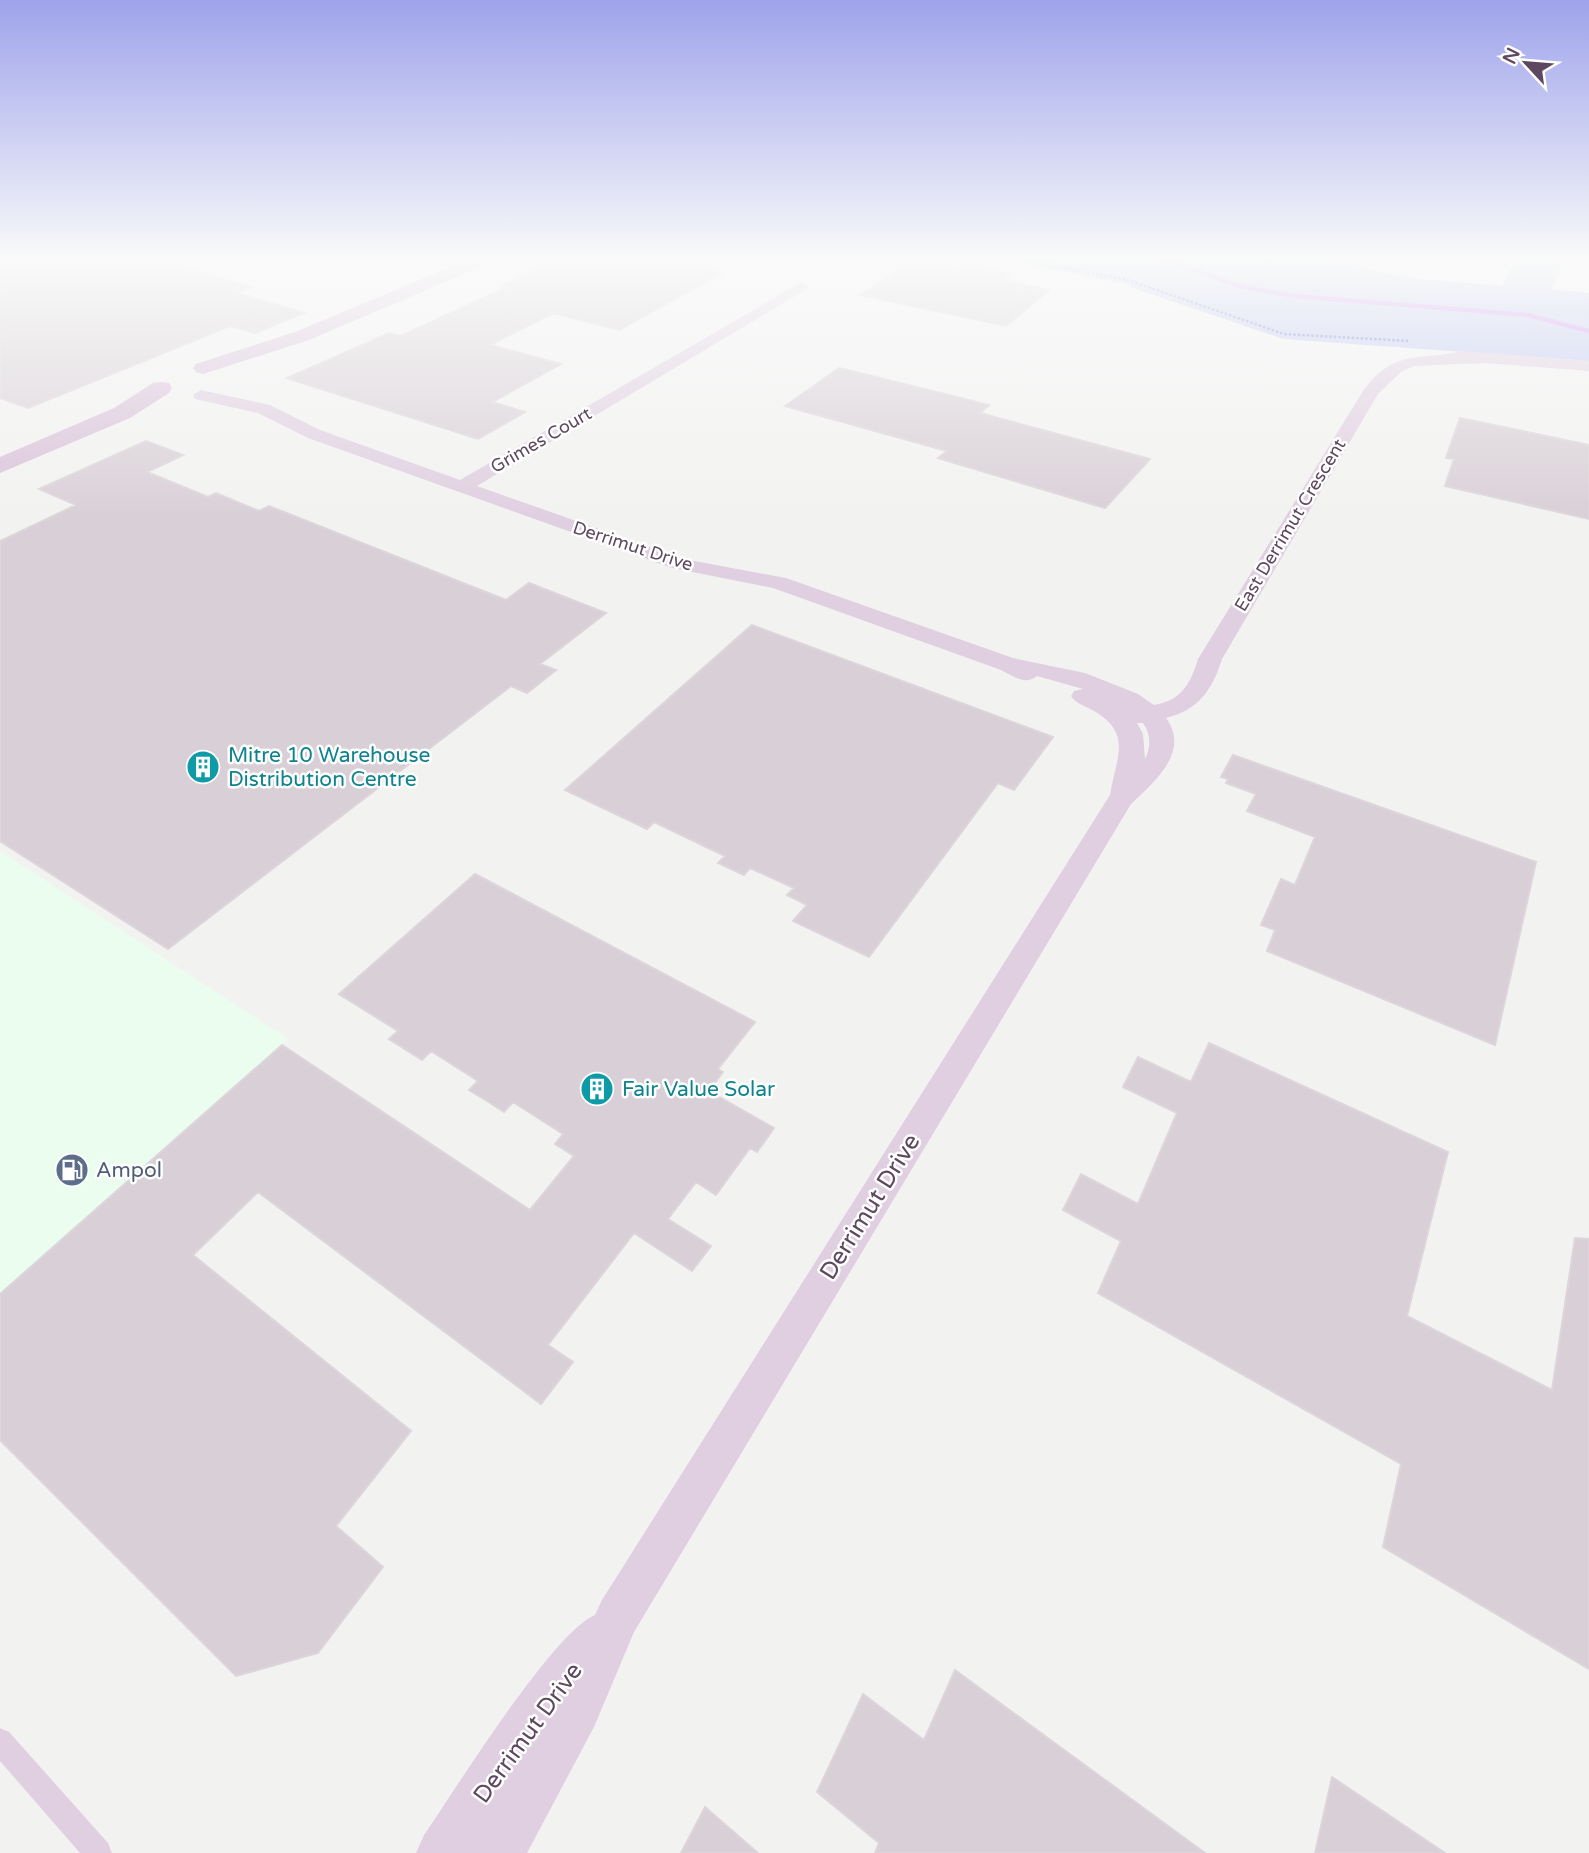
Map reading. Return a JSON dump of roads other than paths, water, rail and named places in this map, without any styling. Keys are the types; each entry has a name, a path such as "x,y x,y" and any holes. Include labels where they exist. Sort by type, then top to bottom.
{"street":[{"path":"0,466 136,406 173,376 276,344"},
{"path":"83,430 222,387 255,358 284,344"},
{"name":"Grimes Court","path":"461,487 703,344"},
{"name":"East Derrimut Crescent","path":"1132,710 1183,704 1195,696 1210,659 1371,391 1395,369 1412,361 1481,359 1589,366"},
{"path":"203,368 220,369 233,379"},
{"name":"Derrimut Drive","path":"233,379 264,409"},
{"path":"161,388 169,394 197,395"},
{"name":"Derrimut Drive","path":"197,395 228,398 264,409 314,434 679,564 800,589 1009,664 1037,679 1098,702 1132,710 1135,747 1122,798 618,1616 577,1710 499,1853"},
{"name":"Derrimut Drive","path":"442,1853 555,1688 618,1616"}],"lane":[{"path":"0,1741 99,1853"}],"place":[{"name":"Mitre 10 Warehouse Distribution Centre","path":"203,767"},
{"name":"Fair Value Solar","path":"597,1089"},
{"name":"Ampol","path":"72,1170"}]}
